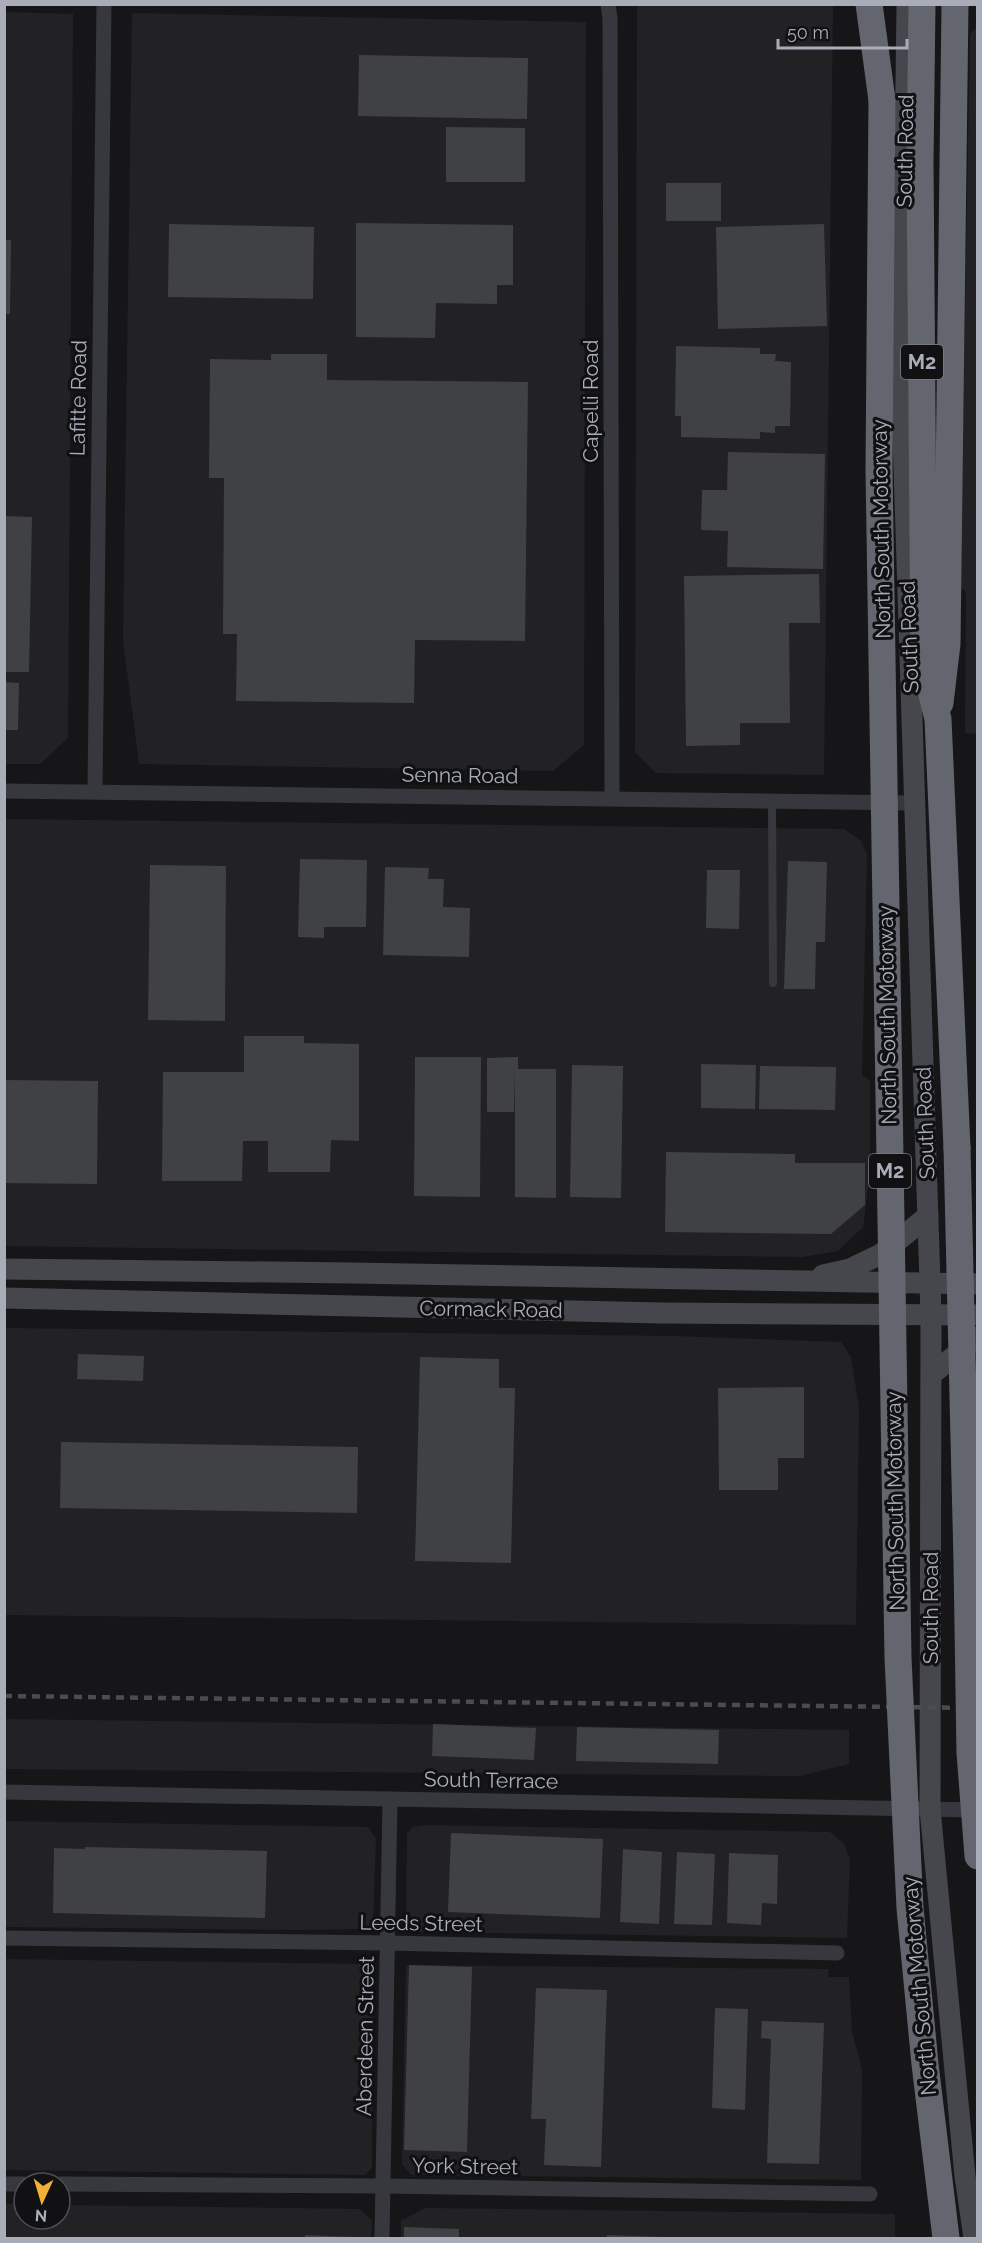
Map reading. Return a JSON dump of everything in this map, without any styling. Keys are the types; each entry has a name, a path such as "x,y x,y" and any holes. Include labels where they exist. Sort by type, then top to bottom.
{"highway":[{"path":"869,4 882,100"},
{"name":"North South Motorway","path":"884,4 879,470 898,1658 910,1908 925,2064 946,2238"},
{"name":"North South Motorway","path":"922,4 920,162 924,662 938,719 957,1148 968,1562 970,1752 978,1856"},
{"path":"938,719 947,644 955,4"}],"main road":[{"name":"South Road","path":"907,4 902,405 931,1315 930,1809 964,2164 974,2238"},
{"path":"796,1282 850,1269 881,1254 928,1216"},
{"name":"Cormack Road","path":"4,1269 978,1284"},
{"path":"660,1280 661,1313"},
{"name":"Cormack Road","path":"4,1298 661,1313 978,1316"},
{"path":"932,1374 978,1337"}],"street":[{"name":"Lafitte Road","path":"94,792 104,4"},
{"name":"Capelli Road","path":"608,4 610,18 612,798"},
{"name":"Senna Road","path":"4,790 915,803"},
{"name":"South Terrace","path":"4,1792 978,1810"},
{"name":"Aberdeen Street","path":"382,2238 390,1799"},
{"name":"Leeds Street","path":"4,1938 387,1943 837,1953"},
{"name":"York Street","path":"72,2184 383,2186 870,2194"}],"lane":[{"path":"772,802 773,983"}],"shaded area":[{"path":"637,5 833,5 824,775 656,773 635,752"},
{"path":"5,12 73,14 68,738 40,764 5,764"},
{"path":"132,13 586,22 584,745 553,771 139,764 123,640"},
{"path":"977,27 977,734 965,733 966,592 960,588 970,34"},
{"path":"5,819 844,829 861,841 867,855 862,1075 870,1081 870,1174 863,1227 838,1251 802,1257 5,1246"},
{"path":"5,1328 676,1336 841,1342 851,1357 859,1408 856,1625 5,1615"},
{"path":"5,1719 849,1730 849,1764 800,1776 5,1769"},
{"path":"5,1821 368,1827 376,1839 373,1923 365,1929 300,1930 5,1927"},
{"path":"426,1825 830,1832 844,1844 850,1859 847,1938 416,1932 406,1920 407,1834 413,1827"},
{"path":"5,1959 365,1964 373,1972 372,2167 365,2175 5,2170"},
{"path":"406,1965 829,1969 828,1977 849,1977 852,2031 862,2070 861,2180 411,2175 402,2164"},
{"path":"4,2204 12,2204 12,2231 72,2231 72,2205 359,2209 372,2220 371,2238 5,2238"},
{"path":"425,2208 895,2214 895,2238 401,2238 401,2221"}],"building":[{"path":"359,55 528,58 527,119 358,116"},
{"path":"446,127 525,128 525,182 446,182"},
{"path":"666,183 721,183 721,221 666,221"},
{"path":"356,223 513,225 513,285 497,285 497,304 436,303 435,338 356,337"},
{"path":"169,224 314,227 313,299 168,297"},
{"path":"824,224 827,326 718,329 716,227"},
{"path":"4,240 11,240 10,314 4,314"},
{"path":"676,346 760,348 760,354 776,354 775,361 791,362 790,426 775,426 775,433 760,432 760,439 681,437 681,416 675,416"},
{"path":"271,354 327,354 327,380 528,382 525,641 415,640 414,703 236,701 237,634 223,634 224,478 209,478 210,359 271,360"},
{"path":"728,452 825,454 823,569 727,567 728,531 701,530 702,490 727,490"},
{"path":"4,516 32,517 29,672 4,672"},
{"path":"819,574 820,623 789,623 790,723 740,723 740,745 686,746 684,576"},
{"path":"4,682 19,683 18,730 4,730"},
{"path":"300,859 367,860 366,927 324,927 324,938 298,937"},
{"path":"788,861 827,862 825,942 816,942 815,989 784,989"},
{"path":"150,865 226,866 225,1021 148,1020"},
{"path":"385,867 429,868 428,879 444,879 443,907 470,908 469,957 383,955"},
{"path":"707,870 740,870 739,929 706,928"},
{"path":"244,1036 304,1036 304,1043 359,1044 359,1141 331,1140 330,1172 268,1172 268,1141 243,1141 242,1181 162,1181 163,1072 244,1072"},
{"path":"415,1057 481,1057 480,1197 414,1196"},
{"path":"518,1057 518,1069 556,1069 556,1198 515,1197 515,1069 514,1112 487,1112 487,1058"},
{"path":"701,1064 756,1065 755,1109 701,1108"},
{"path":"572,1065 623,1066 621,1198 570,1197"},
{"path":"760,1066 836,1067 835,1110 759,1109"},
{"path":"4,1080 98,1081 97,1184 4,1183"},
{"path":"666,1152 795,1154 795,1163 865,1163 865,1205 831,1234 665,1232"},
{"path":"78,1354 144,1356 143,1381 77,1379"},
{"path":"420,1357 499,1359 499,1388 515,1388 511,1563 415,1561"},
{"path":"804,1387 804,1458 778,1458 778,1490 719,1490 718,1388"},
{"path":"61,1442 358,1447 357,1513 60,1508"},
{"path":"433,1724 536,1728 534,1760 432,1756"},
{"path":"577,1727 719,1730 718,1764 576,1761"},
{"path":"451,1833 603,1839 600,1918 448,1912"},
{"path":"85,1847 267,1851 265,1918 53,1913 54,1848 85,1849"},
{"path":"623,1849 662,1852 659,1924 620,1922"},
{"path":"677,1852 715,1854 712,1925 674,1924"},
{"path":"729,1853 778,1855 777,1904 762,1903 761,1925 727,1923"},
{"path":"409,1965 472,1967 467,2152 404,2150"},
{"path":"536,1988 607,1990 601,2167 544,2165 546,2119 531,2119"},
{"path":"715,2008 748,2009 745,2110 712,2108"},
{"path":"762,2021 824,2023 819,2164 767,2163 771,2039 761,2038"},
{"path":"404,2227 459,2229 459,2238 404,2238"},
{"path":"305,2235 353,2237 353,2238 305,2238"},
{"path":"607,2235 665,2237 665,2238 607,2238"}],"railway":[{"path":"4,1696 978,1708"}]}
